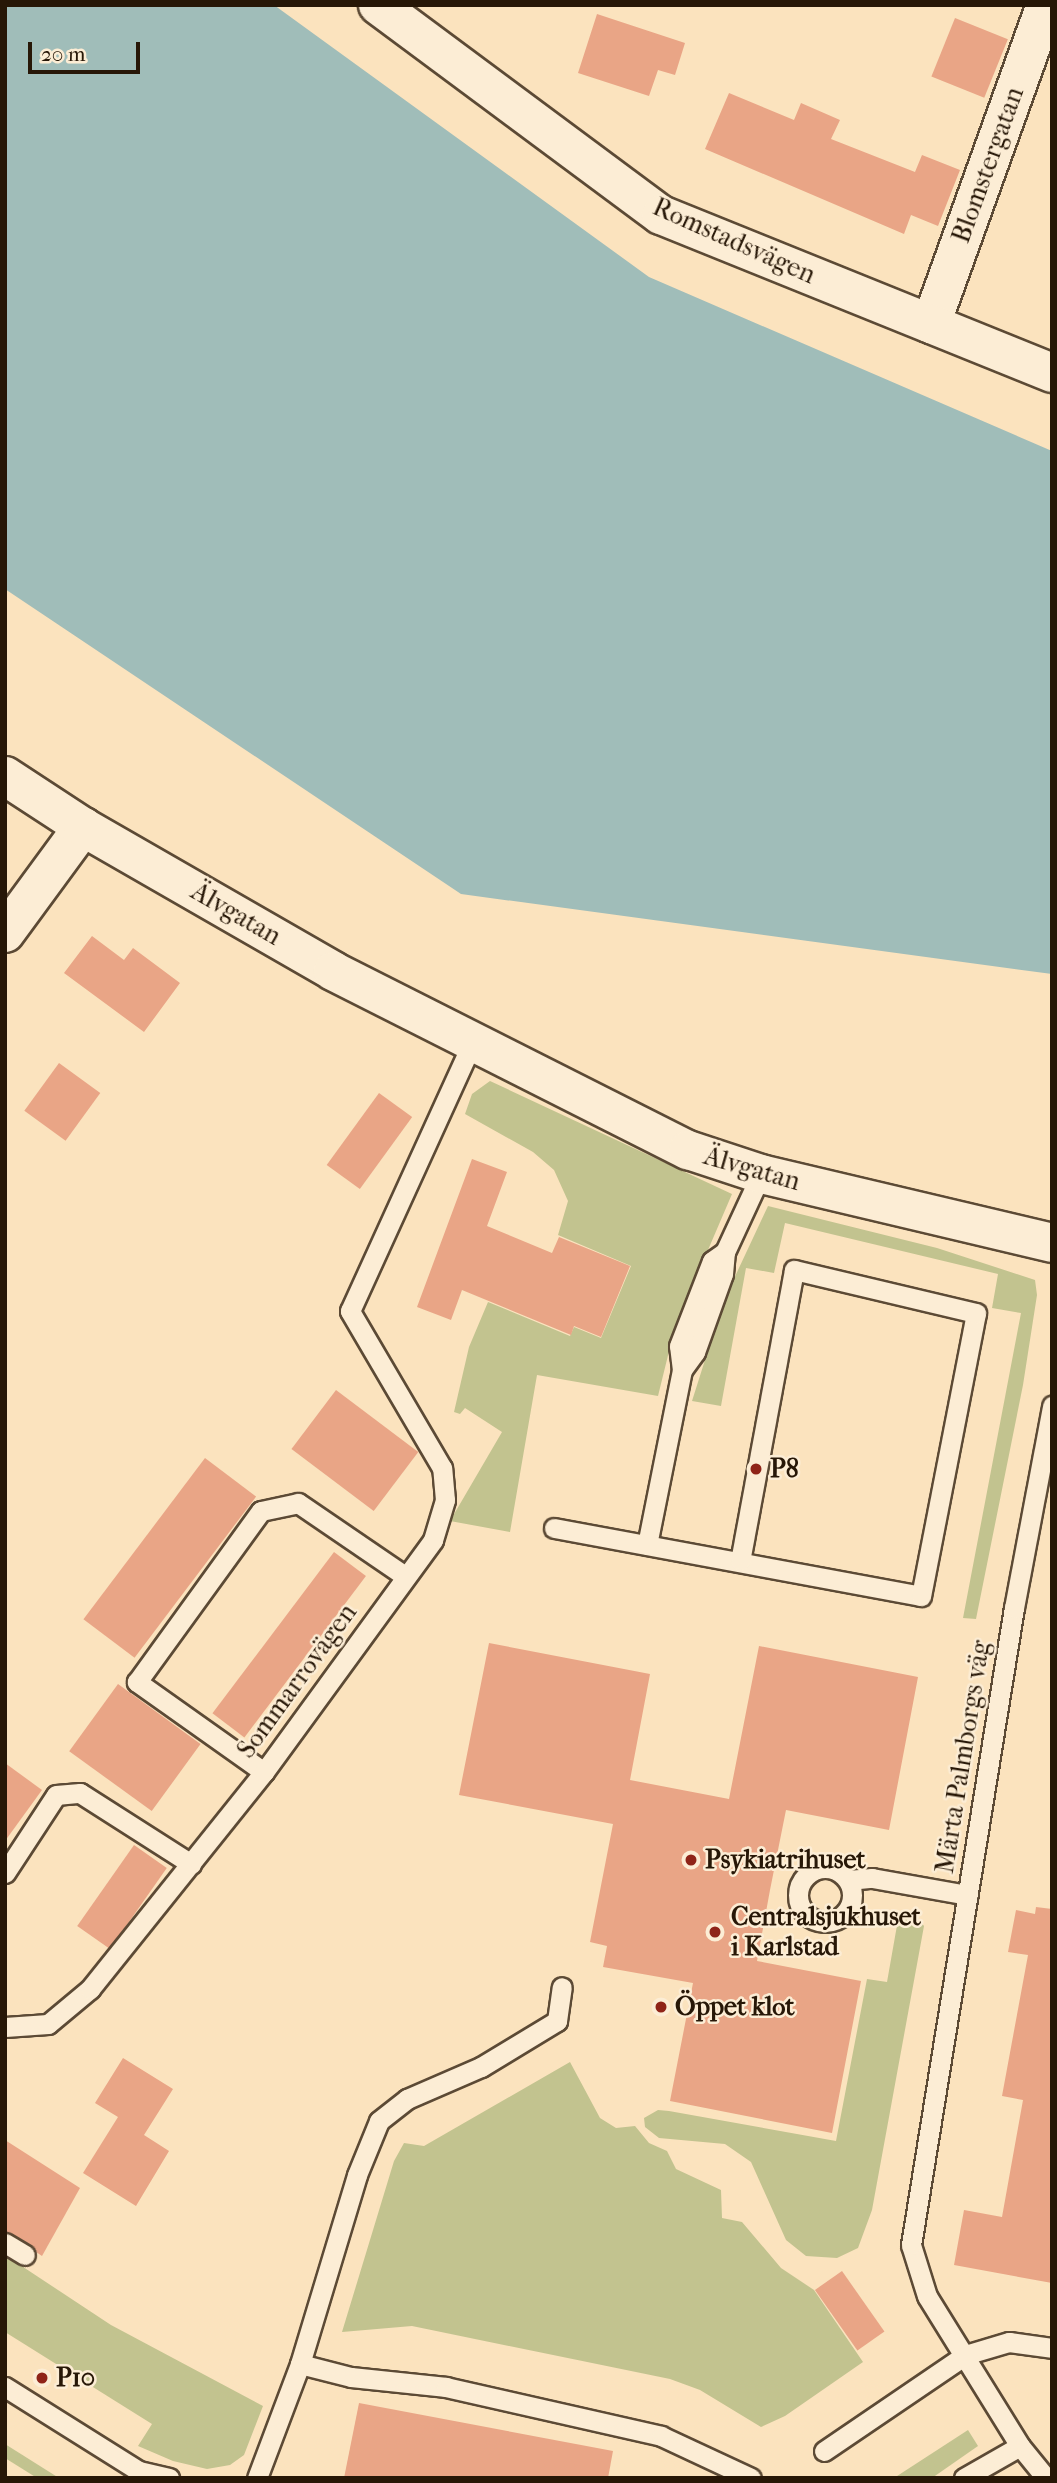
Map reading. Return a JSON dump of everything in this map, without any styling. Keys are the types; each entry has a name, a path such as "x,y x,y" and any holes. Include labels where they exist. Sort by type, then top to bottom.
{"street":[{"name":"Blomstergatan","path":"931,324 1046,5"},
{"name":"Romstadsvägen","path":"394,11 661,215 1052,373"},
{"name":"Älvgatan","path":"5,776 83,827 333,971 688,1150 761,1174 1052,1243"},
{"path":"5,933 83,827"}],"lane":[{"name":"Sommarrovägen","path":"5,2026 48,2024 71,2010 264,1772 439,1525 445,1500 442,1468 351,1311 472,1043"},
{"path":"647,1545 682,1370 695,1352 723,1275 725,1252 761,1174"},
{"path":"554,1528 740,1560 921,1596 976,1313 794,1270 740,1560"},
{"name":"Märta Palmborgs väg","path":"1046,2478 1020,2446 927,2296 911,2245 967,1895 1052,1406"},
{"path":"264,1772 137,1682 261,1511 298,1503 405,1576"},
{"path":"5,1873 56,1795 80,1793 191,1864"},
{"path":"848,1880 872,1878 967,1895"},
{"path":"257,2478 300,2364 356,2175 379,2121 407,2099 481,2067 557,2021 562,1987"},
{"path":"5,2243 25,2255"},
{"path":"824,2451 965,2355 1010,2342 1052,2348"},
{"path":"300,2364 351,2377 446,2387 649,2433 726,2463 751,2478"},
{"path":"5,2387 139,2471 169,2478"},
{"path":"964,2478 1020,2446"}],"green space":[{"path":"490,1081 732,1194 675,1327 658,1396 537,1375 510,1532 450,1521 502,1432 465,1408 460,1414 454,1412 469,1347 488,1302 570,1336 574,1327 601,1338 631,1266 558,1235 568,1201 554,1170 533,1152 465,1114 472,1094"},
{"path":"768,1206 937,1248 1035,1280 1037,1295 1023,1385 976,1619 963,1618 1021,1313 992,1308 998,1274 785,1223 774,1273 746,1268 721,1406 692,1401 724,1300"},
{"path":"899,1914 917,1917 924,1926 872,2210 858,2248 837,2258 806,2256 786,2240 751,2162 725,2144 659,2138 645,2127 644,2118 658,2110 669,2111 836,2141 867,1979 887,1982"},
{"path":"570,2062 600,2118 616,2128 635,2126 649,2143 667,2151 676,2169 721,2190 722,2218 742,2222 781,2268 814,2290 863,2362 785,2416 761,2427 700,2390 670,2379 412,2326 342,2332 394,2161 404,2143 424,2146"},
{"path":"5,2255 111,2325 263,2406 244,2455 230,2465 207,2469 173,2461 138,2446 152,2424 5,2332"},
{"path":"968,2430 978,2446 932,2478 894,2478"},
{"path":"5,2444 59,2478 37,2478 5,2458"}],"water":[{"path":"5,5 274,5 649,277 1052,451 1052,974 461,894 5,589"}],"building":[{"path":"597,14 685,43 675,75 658,70 649,96 578,73"},
{"path":"955,18 1008,39 984,98 931,76"},
{"path":"729,93 794,120 801,103 840,120 831,139 915,172 922,155 960,170 938,226 911,215 904,234 705,149"},
{"path":"92,936 124,960 133,948 180,983 144,1032 64,973"},
{"path":"59,1063 100,1093 66,1141 24,1111"},
{"path":"379,1093 412,1117 360,1189 327,1165"},
{"path":"472,1159 507,1172 487,1226 552,1253 559,1237 630,1266 601,1337 574,1326 571,1335 462,1290 451,1320 417,1307"},
{"path":"336,1390 418,1452 374,1511 291,1449"},
{"path":"205,1458 256,1497 135,1658 83,1619"},
{"path":"334,1552 366,1576 244,1737 212,1713"},
{"name":"Psykiatrihuset","path":"489,1643 650,1674 630,1780 729,1799 759,1646 918,1677 889,1830 786,1810 770,1890 757,1961 861,1981 832,2133 670,2101 693,1983 603,1967 607,1946 590,1942 613,1824 459,1795"},
{"path":"118,1684 201,1744 152,1811 69,1751"},
{"path":"5,1763 42,1790 5,1841"},
{"path":"134,1845 167,1868 110,1949 77,1926"},
{"path":"1036,1907 1052,1909 1052,2283 954,2265 964,2210 1002,2217 1023,2100 1002,2096 1028,1955 1008,1952 1016,1910 1035,1914"},
{"path":"123,2058 173,2089 144,2135 169,2151 136,2206 83,2173 118,2117 95,2103"},
{"path":"5,2140 80,2188 42,2256 5,2231"},
{"path":"842,2271 884,2332 857,2351 815,2290"},
{"path":"359,2403 613,2451 608,2478 344,2478"}],"place":[{"name":"P8","path":"756,1469"},
{"name":"Psykiatrihuset","path":"691,1860"},
{"name":"Centralsjukhuset i Karlstad","path":"715,1932"},
{"name":"Öppet klot","path":"661,2007"},
{"name":"P10","path":"42,2378"}]}
